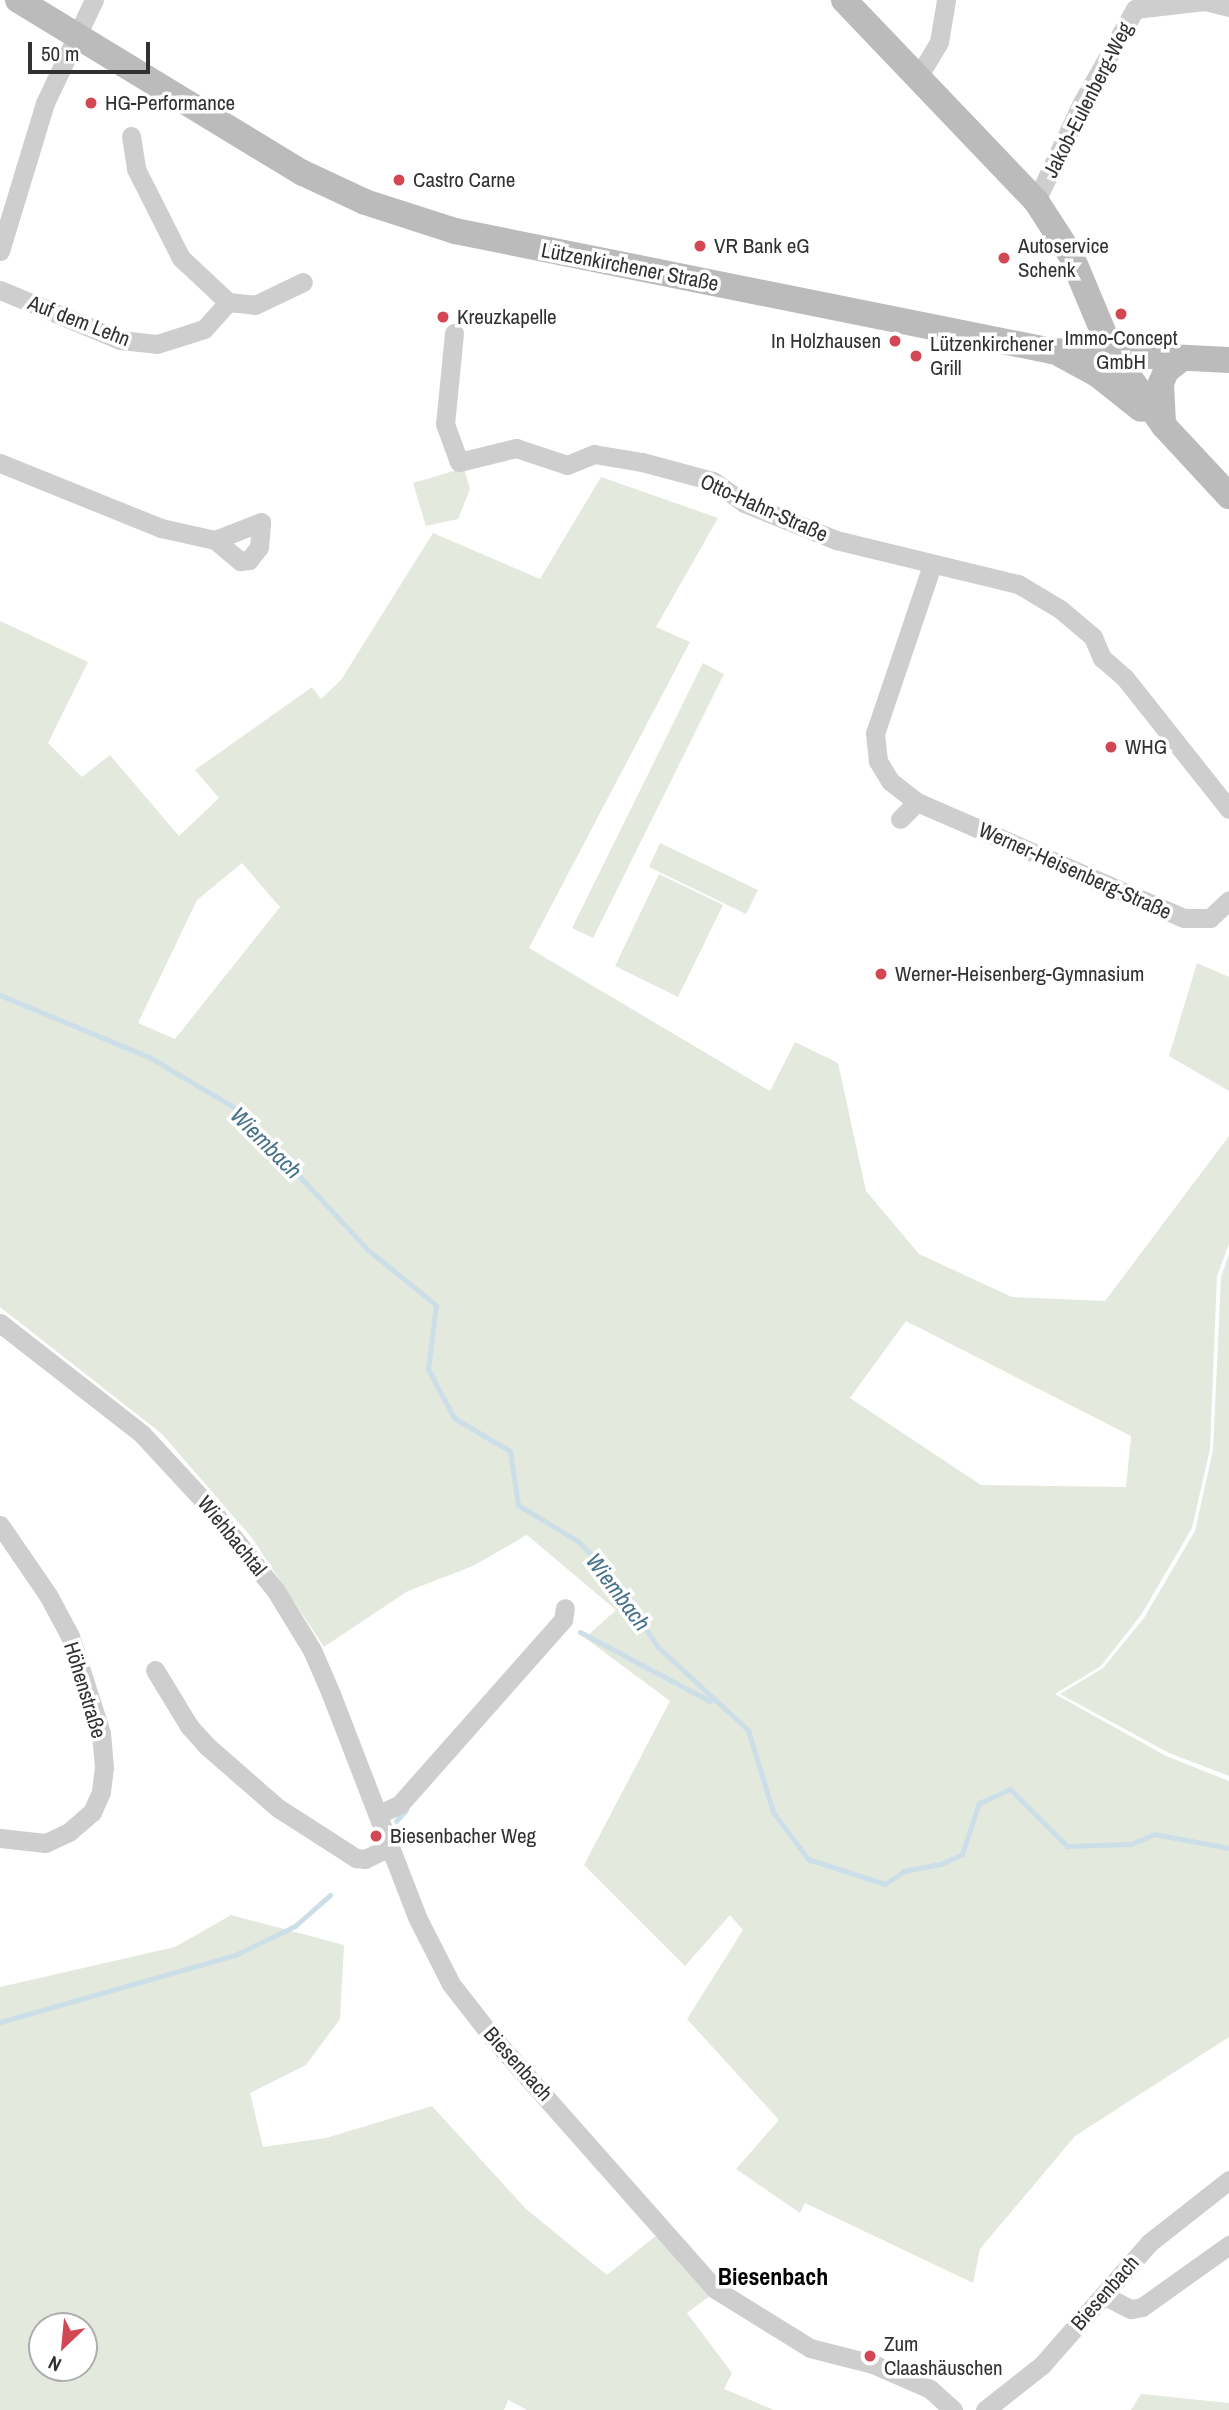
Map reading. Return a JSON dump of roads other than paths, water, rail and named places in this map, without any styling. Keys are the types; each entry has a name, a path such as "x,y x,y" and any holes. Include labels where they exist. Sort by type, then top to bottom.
{"main road":[{"name":"Lützenkirchener Straße","path":"18,0 257,148 335,189 390,211 477,236 1052,351 1229,360"},
{"path":"844,0 1036,201 1071,255 1112,353 1164,426 1229,496"},
{"path":"1052,351 1075,340 1094,308"},
{"path":"1052,351 1097,374 1164,426"},
{"path":"1164,426 1161,383 1166,371 1181,359"}],"street":[{"path":"0,251 5,211 46,103 94,0"},
{"path":"918,79 939,42 946,0"},
{"name":"Jakob-Eulenberg-Weg","path":"1036,201 1082,103 1135,9 1205,1 1229,7"},
{"path":"131,136 136,169 181,258 228,302 255,305 303,282"},
{"name":"Auf dem Lehn","path":"0,290 137,344 178,340 196,332 221,314 228,302"},
{"name":"Otto-Hahn-Straße","path":"454,333 445,424 458,462 516,448 567,465 594,454 642,462 713,481 744,503 836,540 1018,584 1080,624 1093,637 1102,658 1125,678 1229,808"},
{"path":"0,463 162,528 215,540"},
{"name":"Werner-Heisenberg-Straße","path":"932,565 875,733 875,751 884,771 917,803 1184,918 1210,918 1229,900"},
{"path":"900,819 917,803"},
{"name":"Wiehbachtal","path":"0,1323 142,1434 205,1502 276,1591 313,1653 379,1814"},
{"name":"Höhenstraße","path":"0,1525 48,1595 70,1636 101,1733 104,1768 101,1792 92,1812 69,1832 44,1843 0,1838"},
{"path":"379,1814 400,1804 563,1620 565,1608"},
{"path":"155,1670 189,1726 278,1808 356,1858 365,1859 390,1847"},
{"name":"Biesenbach","path":"379,1814 417,1917 471,2012 715,2289 810,2348 873,2364 930,2389 953,2410"},
{"name":"Biesenbach","path":"985,2410 1042,2365 1149,2243 1229,2180"},
{"path":"1105,2296 1131,2309 1142,2306 1229,2245"}],"waterway":[{"name":"Wiembach","path":"0,995 149,1057 237,1109 367,1249 436,1305 428,1369 454,1418 510,1451 518,1505 578,1541 605,1569 658,1647 748,1730 773,1812 808,1859 885,1884 904,1871 941,1864 962,1854 979,1803 1010,1789 1067,1846 1131,1844 1154,1834 1229,1848"},
{"path":"580,1632 710,1701"},
{"path":"396,1821 406,1810"},
{"path":"0,2022 235,1955 295,1926 330,1895"}],"place":[{"name":"HG-Performance","path":"91,103"},
{"name":"Castro Carne","path":"399,180"},
{"name":"VR Bank eG","path":"700,246"},
{"name":"Autoservice Schenk","path":"1004,258"},
{"name":"Immo-Concept GmbH","path":"1121,314"},
{"name":"Kreuzkapelle","path":"443,317"},
{"name":"In Holzhausen","path":"895,341"},
{"name":"Lützenkirchener Grill","path":"916,356"},
{"name":"WHG","path":"1111,747"},
{"name":"Werner-Heisenberg-Gymnasium","path":"881,974"},
{"name":"Biesenbacher Weg","path":"376,1836"},
{"name":"Zum Claashäuschen","path":"870,2356"}],"district":[{"name":"Biesenbach","path":"773,2277"}]}
